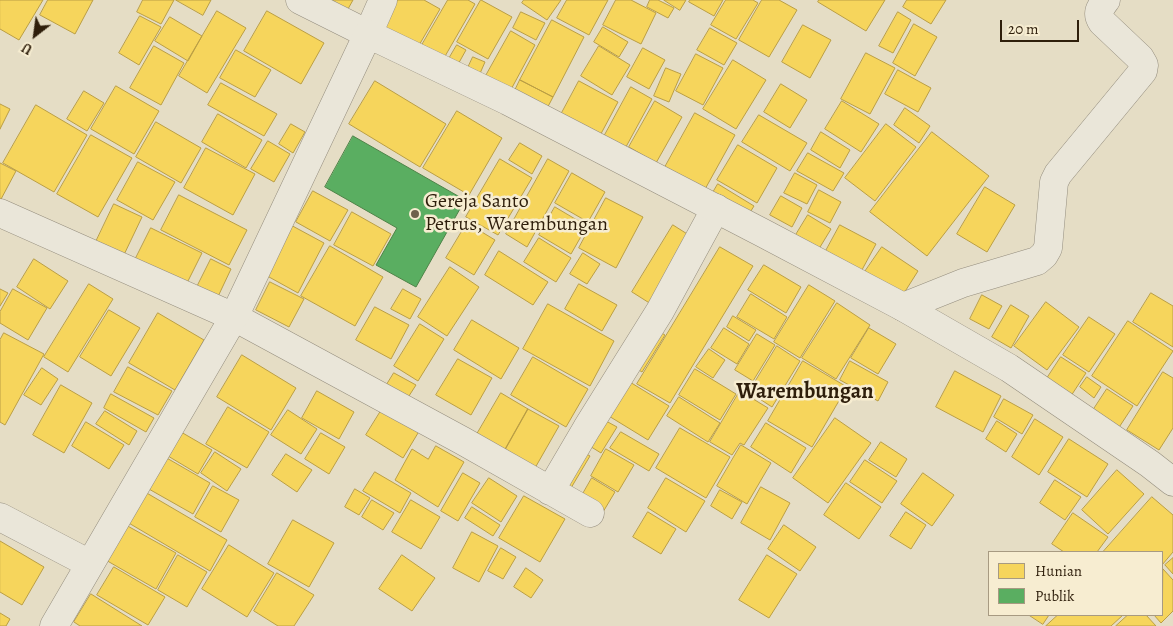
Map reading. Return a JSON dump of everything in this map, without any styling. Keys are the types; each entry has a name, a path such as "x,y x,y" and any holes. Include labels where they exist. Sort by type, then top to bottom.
{"street":[{"path":"300,0 508,101 903,307 1009,368 1150,464 1173,482"},
{"path":"54,626 234,317 383,0"},
{"path":"903,307 963,283 1037,261 1044,255 1048,248 1054,182 1058,174 1143,71 1144,65 1140,58 1099,17 1098,11 1106,0"},
{"path":"550,491 660,310 716,208"},
{"path":"0,213 234,317 463,441 590,513"},
{"path":"0,517 90,564"}],"building: Hunian":[{"path":"0,0 43,0 19,40 0,29"},
{"path":"48,0 93,0 75,34 40,15"},
{"path":"143,0 174,0 161,24 137,12"},
{"path":"176,0 211,0 203,15"},
{"path":"332,0 353,0 348,9"},
{"path":"388,0 424,0 440,9 418,47 375,22"},
{"path":"448,0 468,0 475,4 444,58 422,45"},
{"path":"481,0 512,17 488,59 457,42"},
{"path":"524,0 561,0 547,20 522,3"},
{"path":"567,0 608,0 589,35 557,18"},
{"path":"616,0 631,0 656,13 641,44 603,25"},
{"path":"650,0 658,0 674,8 668,18 647,7"},
{"path":"664,0 686,0 680,10"},
{"path":"690,0 723,0 714,16 689,2"},
{"path":"726,0 753,0 758,3 736,39 711,25"},
{"path":"762,0 779,0 797,10 769,57 739,40"},
{"path":"819,0 885,0 866,31 818,2"},
{"path":"907,0 946,0 931,24 903,7"},
{"path":"217,11 246,28 207,93 179,76"},
{"path":"267,11 324,43 301,84 244,51"},
{"path":"521,12 545,23 536,40 513,28"},
{"path":"898,12 911,20 893,53 879,46"},
{"path":"140,16 161,27 139,65 119,53"},
{"path":"170,17 202,36 188,61 155,41"},
{"path":"552,20 584,37 553,97 520,80"},
{"path":"914,24 937,37 915,76 893,63"},
{"path":"803,25 831,40 810,78 782,62"},
{"path":"603,27 628,42 619,57 594,42"},
{"path":"710,28 737,43 724,65 697,50"},
{"path":"511,31 535,45 508,95 483,81"},
{"path":"457,45 466,50 456,68 447,62"},
{"path":"154,46 184,63 161,105 130,88"},
{"path":"599,46 630,65 612,95 581,76"},
{"path":"643,48 665,60 649,89 627,77"},
{"path":"236,50 271,70 255,97 220,78"},
{"path":"866,53 895,68 870,114 841,99"},
{"path":"696,54 723,68 703,105 676,91"},
{"path":"473,57 485,62 478,78 466,72"},
{"path":"733,60 766,80 736,129 703,109"},
{"path":"666,68 681,74 669,102 654,96"},
{"path":"898,70 931,88 918,112 885,94"},
{"path":"520,80 553,97 542,118 510,101"},
{"path":"375,81 446,124 420,167 349,124"},
{"path":"579,81 618,102 596,143 557,122"},
{"path":"221,83 277,114 264,136 208,105"},
{"path":"781,84 807,100 790,128 764,112"},
{"path":"116,86 159,111 134,154 91,129"},
{"path":"631,87 652,99 621,156 600,144"},
{"path":"84,91 104,103 87,131 67,119"},
{"path":"655,101 682,117 656,163 629,147"},
{"path":"842,101 879,124 861,152 825,129"},
{"path":"0,104 10,109 0,129"},
{"path":"36,105 87,135 54,192 3,163"},
{"path":"905,108 930,126 919,143 894,125"},
{"path":"457,111 502,138 469,195 423,168"},
{"path":"695,113 735,135 704,191 664,169"},
{"path":"218,114 262,140 246,168 202,142"},
{"path":"759,115 807,143 790,171 742,142"},
{"path":"156,122 201,148 181,183 136,157"},
{"path":"291,124 305,132 293,153 279,144"},
{"path":"886,124 916,147 875,201 845,178"},
{"path":"821,132 850,150 840,168 811,150"},
{"path":"932,132 989,176 927,256 870,212"},
{"path":"91,135 132,158 98,217 57,194"},
{"path":"268,141 290,154 274,182 251,169"},
{"path":"520,143 542,156 532,174 509,160"},
{"path":"738,145 777,168 757,203 717,180"},
{"path":"206,148 255,174 233,215 184,188"},
{"path":"808,153 844,173 833,191 797,171"},
{"path":"500,159 532,178 498,235 466,217"},
{"path":"548,159 569,171 527,247 506,234"},
{"path":"138,162 175,182 153,220 117,200"},
{"path":"0,163 16,171 0,201"},
{"path":"572,173 605,192 588,222 555,203"},
{"path":"795,173 817,185 807,204 784,193"},
{"path":"718,184 754,206 744,222 708,201"},
{"path":"985,187 1015,205 987,252 957,234"},
{"path":"819,190 841,202 830,223 808,212"},
{"path":"313,191 348,210 330,241 296,222"},
{"path":"179,195 247,230 229,265 161,230"},
{"path":"781,196 802,208 792,227 770,215"},
{"path":"606,198 643,217 616,268 579,248"},
{"path":"114,204 142,217 121,261 93,248"},
{"path":"555,207 587,226 571,254 539,235"},
{"path":"352,212 391,234 373,266 334,245"},
{"path":"808,215 831,229 814,257 791,243"},
{"path":"287,223 324,243 298,293 260,272"},
{"path":"467,223 495,240 474,275 446,258"},
{"path":"673,225 692,237 651,304 632,292"},
{"path":"840,225 876,244 857,279 821,260"},
{"path":"151,228 202,253 184,289 133,264"},
{"path":"539,238 571,258 556,282 524,262"},
{"path":"330,246 383,277 355,326 301,296"},
{"path":"720,247 753,266 670,403 637,384"},
{"path":"882,247 918,271 899,301 862,276"},
{"path":"499,251 548,282 533,305 485,275"},
{"path":"583,253 600,264 587,284 570,274"},
{"path":"34,259 68,281 50,309 17,287"},
{"path":"211,259 231,269 214,305 193,295"},
{"path":"764,265 801,287 786,313 748,290"},
{"path":"450,267 479,287 447,336 418,317"},
{"path":"270,282 304,299 289,327 256,310"},
{"path":"89,284 113,299 68,372 44,357"},
{"path":"579,284 617,305 602,331 565,309"},
{"path":"809,285 835,301 800,358 774,342"},
{"path":"0,289 8,293 0,306"},
{"path":"13,289 47,308 28,340 0,323 0,312"},
{"path":"403,289 421,299 410,319 391,309"},
{"path":"1151,293 1173,306 1173,347 1133,322"},
{"path":"751,294 787,317 774,339 737,317"},
{"path":"982,295 1002,306 989,329 970,319"},
{"path":"1046,302 1079,327 1047,370 1014,346"},
{"path":"837,303 870,325 836,379 802,358"},
{"path":"548,304 614,341 590,386 523,349"},
{"path":"1011,305 1029,316 1011,348 992,337"},
{"path":"375,307 409,325 391,359 356,340"},
{"path":"109,310 140,328 111,376 80,357"},
{"path":"158,313 204,340 175,390 129,363"},
{"path":"733,316 756,330 749,341 727,327"},
{"path":"1089,317 1115,334 1089,372 1063,355"},
{"path":"472,320 519,348 501,379 454,350"},
{"path":"1128,321 1173,351 1137,406 1092,376"},
{"path":"420,324 444,339 418,381 394,366"},
{"path":"653,328 665,335 642,372 631,365"},
{"path":"724,328 749,344 737,364 711,348"},
{"path":"869,328 896,344 878,374 851,358"},
{"path":"4,333 44,354 5,425 0,422 0,340"},
{"path":"757,334 775,345 753,381 735,370"},
{"path":"777,346 800,361 772,407 749,392"},
{"path":"709,349 725,360 713,378 696,367"},
{"path":"242,355 296,388 271,430 217,397"},
{"path":"533,357 588,389 566,427 511,395"},
{"path":"1061,357 1086,373 1067,402 1042,386"},
{"path":"458,359 492,378 471,415 436,395"},
{"path":"803,361 847,387 812,447 768,421"},
{"path":"850,361 888,382 878,401 840,380"},
{"path":"128,367 172,391 158,415 114,392"},
{"path":"42,368 58,379 41,405 24,395"},
{"path":"695,369 736,394 720,420 679,395"},
{"path":"955,371 1001,396 983,432 936,407"},
{"path":"1163,372 1173,378 1173,428 1159,450 1127,430"},
{"path":"394,373 416,385 407,399 386,386"},
{"path":"620,376 669,406 648,440 599,410"},
{"path":"1087,377 1101,387 1094,398 1080,387"},
{"path":"61,385 92,403 64,453 33,435"},
{"path":"1107,389 1133,406 1114,435 1088,418"},
{"path":"317,391 354,412 339,439 302,418"},
{"path":"740,391 768,408 744,445 740,443 732,455 710,442"},
{"path":"501,393 528,409 501,457 473,441"},
{"path":"111,394 154,418 146,432 104,408"},
{"path":"679,397 720,423 708,442 667,416"},
{"path":"1004,399 1033,415 1022,434 994,417"},
{"path":"384,406 421,428 403,458 366,435"},
{"path":"228,407 269,432 247,468 206,444"},
{"path":"528,409 559,426 531,475 501,457"},
{"path":"288,410 317,429 301,454 271,435"},
{"path":"105,411 137,431 129,445 96,424"},
{"path":"595,415 617,427 601,453 580,440"},
{"path":"835,418 871,443 828,503 793,478"},
{"path":"1035,419 1063,437 1039,475 1012,457"},
{"path":"997,421 1017,434 1006,452 986,439"},
{"path":"86,422 124,445 109,469 72,446"},
{"path":"766,423 806,448 791,473 751,447"},
{"path":"680,428 730,457 706,498 656,468"},
{"path":"181,432 212,450 198,474 168,456"},
{"path":"621,432 659,454 649,471 610,448"},
{"path":"321,433 345,447 329,474 305,459"},
{"path":"1069,439 1108,464 1087,497 1048,472"},
{"path":"881,442 907,459 896,477 869,460"},
{"path":"741,445 771,463 747,504 717,486"},
{"path":"436,446 464,462 438,507 395,480 412,449 428,459"},
{"path":"576,448 590,456 568,493 554,485"},
{"path":"606,449 634,465 618,492 591,476"},
{"path":"215,452 241,469 227,491 201,473"},
{"path":"158,453 210,483 193,514 140,484"},
{"path":"286,454 312,470 297,492 272,475"},
{"path":"865,460 897,481 882,503 850,482"},
{"path":"1117,470 1144,494 1108,534 1082,510"},
{"path":"375,472 411,493 400,513 363,491"},
{"path":"463,473 480,483 458,521 441,511"},
{"path":"923,473 954,495 932,526 901,504"},
{"path":"489,478 517,496 501,522 472,503"},
{"path":"592,478 615,492 603,512 580,499"},
{"path":"666,478 705,501 686,532 648,508"},
{"path":"1055,480 1081,497 1065,520 1040,503"},
{"path":"846,483 881,507 859,539 824,515"},
{"path":"213,486 239,500 221,532 195,517"},
{"path":"761,487 790,503 770,540 741,523"},
{"path":"355,489 370,498 359,515 345,507"},
{"path":"720,490 742,502 732,519 711,506"},
{"path":"145,492 227,540 210,571 127,522"},
{"path":"524,496 565,519 540,562 499,538"},
{"path":"1152,497 1173,515 1173,552 1163,564 1163,551 1104,551"},
{"path":"372,500 394,513 383,530 362,517"},
{"path":"411,500 440,517 421,549 392,532"},
{"path":"472,507 500,525 493,536 465,518"},
{"path":"648,512 676,529 661,554 633,537"},
{"path":"906,512 926,525 911,549 890,536"},
{"path":"1073,513 1108,537 1098,551 1062,551 1052,544"},
{"path":"293,520 334,543 309,587 268,564"},
{"path":"124,524 176,553 156,589 104,559"},
{"path":"784,525 816,547 800,571 768,549"},
{"path":"472,532 498,546 479,582 453,568"},
{"path":"0,541 44,567 22,605 0,592"},
{"path":"229,545 274,573 247,617 202,589"},
{"path":"501,548 516,557 503,579 488,571"},
{"path":"178,555 207,572 187,607 158,590"},
{"path":"402,555 435,578 412,611 379,589"},
{"path":"767,555 797,574 769,618 739,600"},
{"path":"1173,558 1173,574 1165,565"},
{"path":"114,567 165,597 148,625 97,595"},
{"path":"526,568 543,580 531,598 514,587"},
{"path":"1163,569 1173,580 1173,611 1161,623 1155,616 1163,616"},
{"path":"277,573 314,595 294,626 278,626 254,611"},
{"path":"91,594 142,626 80,626 74,622"},
{"path":"0,613 10,619 6,626 0,626"},
{"path":"1031,616 1048,616 1043,624"},
{"path":"1057,616 1122,616 1111,626 1046,626"},
{"path":"1127,616 1147,616 1156,626 1116,626"}],"building: Publik":[{"name":"Gereja Santo Petrus, Warembungan","path":"353,136 465,200 416,287 376,265 397,228 325,187"}],"place":[{"name":"Gereja Santo Petrus, Warembungan","path":"415,214"}],"district":[{"name":"Warembungan","path":"805,393"}]}
